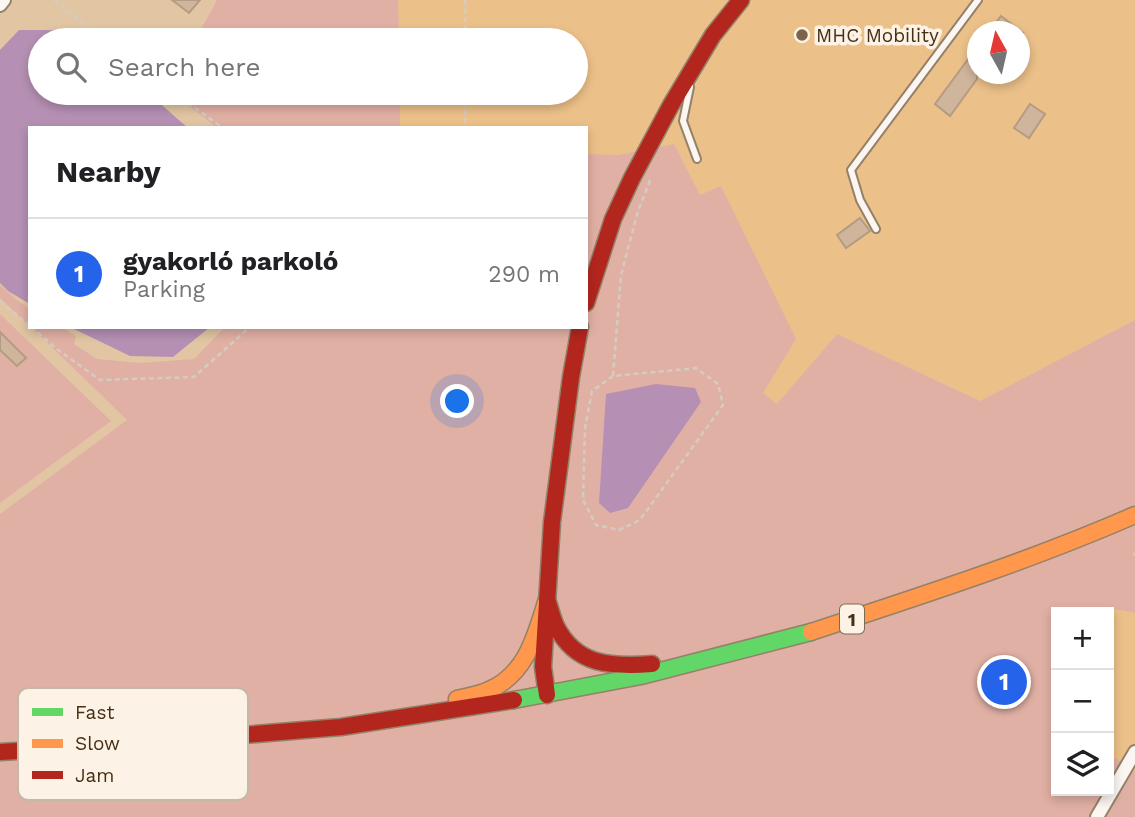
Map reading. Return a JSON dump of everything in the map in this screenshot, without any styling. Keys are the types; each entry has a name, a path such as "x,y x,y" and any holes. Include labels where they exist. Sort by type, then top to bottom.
{"main road":[{"path":"588,296 613,219 632,178 713,35 741,0"},
{"path":"547,695 543,667 554,509 580,329"},
{"name":"1","path":"248,735 328,728 445,712 587,687 637,671 733,654 797,637 970,579 1092,534 1135,515"},
{"path":"547,599 556,626 571,648 598,664 637,671"},
{"path":"368,723 492,689 509,679 527,659 547,599"},
{"name":"1","path":"0,752 18,751"}],"street":[{"path":"0,5 4,0"},
{"path":"1097,817 1135,752"}],"lane":[{"path":"876,229 860,200 851,170 978,0"},
{"path":"693,68 683,121 697,159"}],"path":[{"path":"54,0 90,28"},
{"path":"465,0 465,28"},
{"path":"191,105 220,126"},
{"path":"465,105 465,123"},
{"path":"613,376 696,368 718,384 723,405 640,520 619,530 596,525 583,500 585,428 592,391 613,376 621,275 638,211 652,177"},
{"path":"0,301 28,325"},
{"path":"32,329 100,380 194,377 248,329"}],"shaded area":[{"path":"217,0 398,0 399,28 202,28"},
{"path":"398,0 1135,0 1135,320 980,401 837,334 778,404 762,393 700,195 674,144 618,155 588,154 588,126 400,126 400,105 588,105 588,28 399,28"},
{"path":"19,30 28,30 28,105 162,105 186,126 28,126 28,303 0,283 0,50"},
{"path":"188,105 400,105 400,126 214,126"},
{"path":"674,144 700,195 721,186 796,339 763,393 777,404 837,334 980,401 1135,320 1135,552 1132,554 1135,557 1135,613 1114,607 1051,607 1051,796 1114,796 1114,757 1135,771 1135,817 0,817 0,514 127,420 33,329 64,329 76,336 74,344 97,359 139,363 194,359 223,329 588,329 588,154 618,155"},
{"path":"0,285 28,308 28,325 0,298"},
{"path":"0,314 111,421 0,503"},
{"path":"74,329 208,329 173,357 130,356"},
{"path":"656,384 695,388 701,402 628,508 610,513 599,503 606,394"},
{"path":"1114,609 1135,613 1135,771 1114,757"}],"building":[{"path":"172,0 200,0 189,13"},
{"path":"967,61 967,84 973,84 950,116 935,104"},
{"path":"1030,104 1045,114 1029,138 1014,128"},
{"path":"860,218 870,231 846,248 837,235"},
{"path":"0,332 26,358 17,366 0,350"}],"traffic: fast":[{"path":"514,700 641,676 811,632"}],"traffic: slow":[{"path":"811,632 1015,563 1135,515"},
{"path":"457,699 489,690 513,674 528,652 547,599"}],"traffic: jam":[{"path":"588,297 613,219 632,178 713,35 741,0"},
{"path":"547,695 543,667 552,522 580,329"},
{"path":"547,599 556,626 564,639 585,656 609,664 652,664"},
{"path":"248,735 341,727 514,700"},
{"path":"0,752 18,751"}],"place":[{"name":"MHC Mobility","path":"802,35"},
{"name":"gyakorló parkoló","path":"1004,682"}]}
